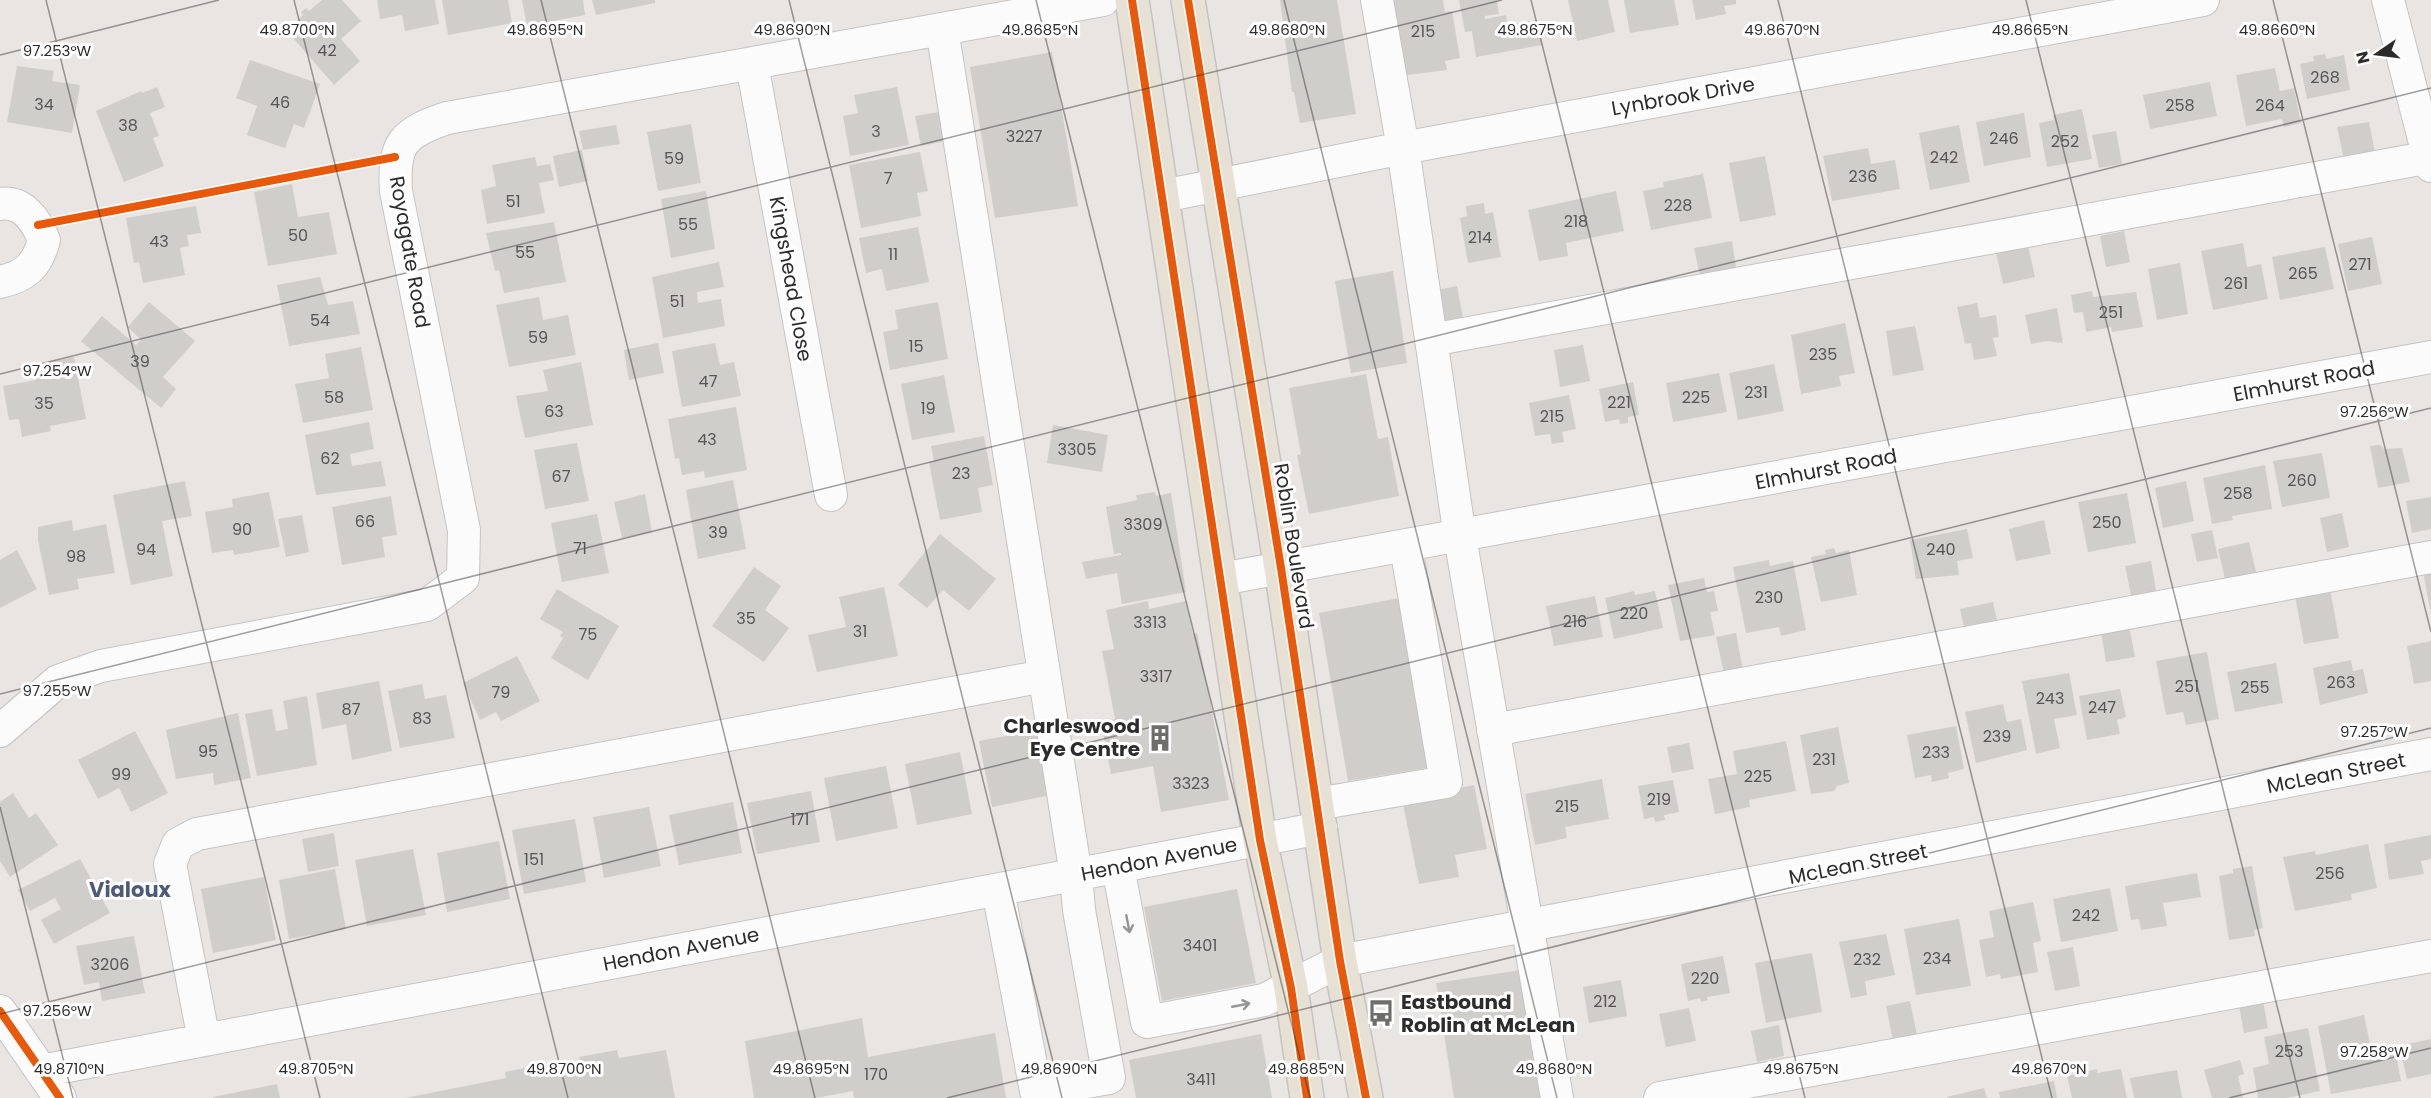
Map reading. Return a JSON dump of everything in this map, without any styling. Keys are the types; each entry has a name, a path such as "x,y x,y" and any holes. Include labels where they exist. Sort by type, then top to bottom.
{"main road":[{"path":"1132,0 1260,840 1291,988 1307,1098"},
{"name":"Roblin Boulevard","path":"1188,0 1281,568 1340,962 1366,1098"}],"street":[{"name":"Royagate Road","path":"0,731 58,681 101,666 427,604 463,578 464,530 396,191 395,158 405,139 423,126 447,118 1103,0"},
{"path":"1377,0 1403,148 1460,537 1557,1098"},
{"name":"Lynbrook Drive","path":"1163,196 1403,148 2203,0"},
{"path":"1431,340 2430,160 2388,0"},
{"path":"942,29 1076,875 1079,910 1109,1078 1036,1091 998,890"},
{"name":"Kingshead Close","path":"752,64 831,495"},
{"path":"0,204 8,202 30,213 44,240 39,257 30,270 0,282"},
{"name":"Elmhurst Road","path":"1221,579 1460,537 2431,357"},
{"name":"Hendon Avenue","path":"41,1071 1260,840 1319,816 1446,782 1406,546"},
{"path":"1493,730 2431,558"},
{"path":"204,1040 170,864 178,844 197,834 1044,676"},
{"name":"McLean Street","path":"1118,867 1147,1022 1264,1000 1340,962 2431,754"},
{"path":"1660,1098 2431,956"},
{"path":"0,1011 60,1098"}],"building":[{"path":"322,0 342,0 361,21 341,39 360,61 334,85 286,30 303,15 301,12 306,8 309,11"},
{"path":"377,0 435,0 439,24 405,31 402,15 380,19"},
{"path":"442,0 508,0 512,23 448,35"},
{"path":"522,0 583,0 585,15 527,26"},
{"path":"592,0 655,0 655,3 596,15"},
{"path":"1280,0 1337,0 1356,114 1300,123 1294,92 1292,92"},
{"path":"1387,0 1443,0 1445,12 1452,11 1460,58 1445,61 1447,70 1400,76"},
{"path":"1459,0 1497,0 1499,14 1485,16 1485,19 1506,15 1507,25 1537,20 1542,45 1476,57 1472,31 1465,32"},
{"path":"1568,0 1608,0 1615,32 1577,41"},
{"path":"1624,0 1674,0 1679,25 1630,33"},
{"path":"1692,0 1736,0 1736,4 1724,6 1726,14 1696,20"},
{"path":"1052,52 1078,206 995,218 970,67"},
{"path":"2325,54 2326,59 2344,55 2350,90 2307,99 2300,64 2314,61 2313,56"},
{"path":"250,60 320,84 304,128 294,124 285,148 247,135 257,106 236,98"},
{"path":"17,66 54,71 52,81 80,85 72,133 7,122"},
{"path":"2275,68 2280,91 2294,88 2301,123 2284,127 2282,119 2246,126 2236,75"},
{"path":"2210,82 2217,116 2150,129 2143,95"},
{"path":"157,87 165,107 150,113 159,136 153,138 164,166 124,182 96,111 141,91 142,93"},
{"path":"897,87 909,145 850,156 843,116 858,113 854,95"},
{"path":"2082,109 2092,159 2047,167 2039,123 2054,120 2053,115"},
{"path":"945,111 950,140 921,146 915,116"},
{"path":"2024,113 2031,157 1984,166 1976,122"},
{"path":"2369,122 2375,153 2344,159 2337,127"},
{"path":"691,124 701,183 658,191 647,132"},
{"path":"616,125 620,144 583,150 579,131"},
{"path":"1959,125 1970,182 1930,190 1919,133"},
{"path":"2116,131 2122,164 2099,168 2092,135"},
{"path":"1868,148 1871,164 1895,160 1900,189 1832,201 1823,156"},
{"path":"582,150 588,181 559,187 553,156"},
{"path":"920,152 928,191 917,193 921,216 861,228 849,165"},
{"path":"1765,156 1776,215 1740,222 1729,163"},
{"path":"535,157 537,166 550,164 554,180 539,183 545,213 487,224 481,190 496,186 492,165"},
{"path":"1703,174 1712,218 1651,230 1643,191 1664,187 1663,182"},
{"path":"292,184 298,217 329,212 337,254 268,266 254,192"},
{"path":"706,191 715,249 671,258 661,199"},
{"path":"1616,191 1624,231 1566,243 1568,256 1539,261 1528,210"},
{"path":"1484,203 1485,214 1493,212 1501,257 1468,263 1460,218 1467,216 1466,206"},
{"path":"196,206 201,233 187,235 189,246 180,248 185,275 143,283 139,262 134,263 126,218"},
{"path":"554,222 566,282 504,293 499,270 495,271 486,233"},
{"path":"918,227 929,282 886,291 882,269 866,273 859,238"},
{"path":"2124,231 2130,262 2106,267 2100,236"},
{"path":"2372,237 2382,284 2348,291 2338,244"},
{"path":"1732,241 1737,274 1701,281 1694,248"},
{"path":"2243,243 2247,267 2261,264 2268,299 2213,310 2201,251"},
{"path":"2028,246 2035,277 2003,284 1996,252"},
{"path":"2325,247 2334,289 2280,300 2272,257"},
{"path":"719,262 724,287 697,292 698,303 721,299 725,326 663,338 652,277"},
{"path":"2180,263 2188,314 2157,320 2148,269"},
{"path":"1393,271 1407,363 1351,373 1335,281"},
{"path":"320,277 328,305 353,301 360,334 289,346 277,285"},
{"path":"1457,286 1464,323 1441,327 1433,291"},
{"path":"2092,291 2093,297 2136,292 2143,327 2112,332 2111,327 2086,332 2083,312 2074,313 2071,295"},
{"path":"539,297 543,320 568,315 576,355 509,367 496,305"},
{"path":"149,302 195,341 163,377 176,389 161,408 81,341 102,316 136,345 141,340 128,327"},
{"path":"938,302 948,359 890,370 883,332 898,329 895,310"},
{"path":"1977,303 1980,318 1996,315 1999,337 1993,338 1997,356 1974,360 1971,343 1965,344 1957,307"},
{"path":"2057,308 2063,343 2046,341 2031,344 2025,315"},
{"path":"1845,323 1855,373 1839,376 1841,386 1801,394 1791,335"},
{"path":"1915,326 1924,370 1893,376 1886,331"},
{"path":"658,343 664,373 629,380 624,350"},
{"path":"715,343 720,365 734,362 741,396 682,407 672,351"},
{"path":"1583,345 1590,381 1560,387 1554,350"},
{"path":"361,347 373,410 303,423 295,384 329,378 325,354"},
{"path":"74,357 86,419 50,426 51,431 22,437 19,419 9,420 3,386 36,380 33,365"},
{"path":"581,362 593,425 525,438 516,396 548,391 543,370"},
{"path":"1774,364 1784,411 1738,420 1729,373"},
{"path":"1719,373 1727,412 1673,422 1666,383"},
{"path":"1366,374 1378,439 1388,437 1399,496 1309,514 1297,455 1301,454 1289,388"},
{"path":"944,375 955,432 912,440 901,384"},
{"path":"1633,382 1639,415 1628,417 1628,423 1620,424 1619,419 1605,422 1599,389"},
{"path":"1569,395 1576,429 1562,432 1564,442 1552,444 1550,434 1535,436 1529,403"},
{"path":"736,407 747,470 705,478 704,471 682,475 679,458 675,459 668,419"},
{"path":"369,422 374,449 350,454 352,466 381,461 386,486 316,495 305,435"},
{"path":"1053,425 1108,435 1102,472 1047,463"},
{"path":"984,436 993,485 978,488 982,512 940,520 929,462 934,461 931,446"},
{"path":"577,443 589,501 545,509 534,450"},
{"path":"2380,445 2384,449 2402,448 2410,482 2378,488 2370,446"},
{"path":"2322,453 2330,498 2282,507 2273,461"},
{"path":"2265,465 2272,509 2232,516 2233,520 2212,524 2203,478"},
{"path":"733,480 746,549 698,559 686,490"},
{"path":"185,481 192,516 162,521 173,576 131,585 113,495"},
{"path":"2186,481 2194,521 2163,528 2155,488"},
{"path":"269,492 280,547 234,555 233,550 212,553 205,512 233,507 232,499"},
{"path":"1155,492 1156,496 1171,493 1186,592 1122,604 1117,573 1086,579 1082,562 1121,555 1121,553 1114,554 1106,507 1137,500 1136,495"},
{"path":"2127,493 2136,543 2088,552 2078,502"},
{"path":"645,494 652,532 622,538 614,502"},
{"path":"391,496 397,535 382,537 385,557 342,565 332,507"},
{"path":"2431,497 2431,529 2412,533 2406,501"},
{"path":"2342,513 2349,547 2327,552 2320,518"},
{"path":"597,514 609,573 562,582 551,523"},
{"path":"302,515 309,552 286,557 278,519"},
{"path":"72,520 73,531 106,524 115,573 77,579 79,589 49,595 38,540 38,527"},
{"path":"2044,520 2051,554 2016,561 2009,529"},
{"path":"1967,529 1973,558 1957,561 1959,575 1916,579 1910,540"},
{"path":"2212,530 2218,558 2197,562 2191,534"},
{"path":"940,534 996,579 969,611 943,590 927,608 898,585"},
{"path":"2249,542 2257,576 2226,583 2218,549"},
{"path":"1834,548 1836,553 1849,550 1857,595 1821,602 1811,557 1826,554 1825,550"},
{"path":"17,550 37,589 0,608 0,560"},
{"path":"1769,560 1770,566 1793,561 1806,630 1781,636 1779,627 1746,633 1733,567"},
{"path":"2151,561 2157,596 2132,600 2125,566"},
{"path":"754,567 781,586 765,610 789,628 764,662 712,626"},
{"path":"2431,570 2431,609 2430,609 2423,571"},
{"path":"1704,578 1707,592 1714,591 1718,611 1710,612 1715,635 1680,641 1668,585"},
{"path":"884,587 898,656 817,672 808,635 846,627 839,597"},
{"path":"557,589 619,626 588,680 551,658 563,638 560,636 563,632 540,619"},
{"path":"2330,589 2339,638 2304,644 2295,596"},
{"path":"1634,591 1635,595 1655,591 1663,628 1614,639 1605,598"},
{"path":"1595,596 1603,637 1554,646 1546,606"},
{"path":"1405,597 1432,767 1348,781 1319,613"},
{"path":"1148,601 1149,609 1186,601 1193,634 1197,633 1229,800 1161,812 1153,766 1111,774 1101,722 1115,719 1102,651 1114,649 1106,610"},
{"path":"1993,602 1998,625 1965,632 1960,609"},
{"path":"2129,625 2135,657 2106,662 2101,631"},
{"path":"1736,633 1743,670 1724,673 1716,637"},
{"path":"2431,641 2431,681 2414,684 2407,646"},
{"path":"2207,652 2219,719 2186,725 2183,712 2166,715 2156,661"},
{"path":"517,656 540,701 501,721 496,712 480,720 463,683"},
{"path":"2351,660 2353,671 2363,669 2368,693 2320,705 2313,668"},
{"path":"2276,663 2283,703 2235,712 2227,672"},
{"path":"2069,673 2077,715 2054,719 2060,748 2036,754 2022,681"},
{"path":"379,681 392,751 352,760 346,724 322,729 316,693"},
{"path":"422,684 425,699 446,695 455,738 400,748 388,691"},
{"path":"2120,689 2126,717 2117,720 2120,734 2087,740 2079,696"},
{"path":"307,696 317,765 257,776 245,714 272,709 276,731 288,729 283,701"},
{"path":"2003,704 2007,722 2021,719 2027,750 1976,763 1965,712"},
{"path":"238,713 251,778 214,785 213,773 176,779 166,730"},
{"path":"1956,726 1964,769 1948,773 1949,778 1932,782 1931,775 1915,778 1907,735"},
{"path":"1838,727 1849,783 1837,786 1834,791 1811,794 1800,735"},
{"path":"1038,730 1051,795 992,807 979,741"},
{"path":"135,731 168,793 131,812 119,788 98,799 78,760"},
{"path":"1786,741 1796,791 1749,800 1750,807 1715,814 1708,779 1737,774 1733,751"},
{"path":"1689,743 1694,769 1672,773 1667,747"},
{"path":"960,752 972,814 917,825 905,764"},
{"path":"886,766 898,828 836,841 824,778"},
{"path":"1602,779 1609,819 1565,827 1567,838 1535,845 1525,794"},
{"path":"1673,780 1679,812 1664,815 1665,820 1655,822 1654,817 1644,819 1638,786"},
{"path":"1474,785 1487,849 1455,855 1459,877 1419,884 1402,799"},
{"path":"811,791 820,842 757,854 747,803"},
{"path":"13,793 29,818 36,813 58,845 10,877 0,861 0,802"},
{"path":"733,802 742,853 679,865 669,815"},
{"path":"649,807 661,866 604,878 593,817"},
{"path":"575,819 586,882 524,894 512,830"},
{"path":"334,833 339,866 308,872 302,839"},
{"path":"2431,835 2431,859 2421,861 2424,874 2389,880 2384,844"},
{"path":"499,841 510,899 447,912 437,853"},
{"path":"2368,844 2377,888 2351,894 2352,900 2295,911 2283,857 2315,851 2316,855"},
{"path":"413,849 426,915 367,926 355,860"},
{"path":"80,859 110,913 54,944 41,920 61,909 55,898 30,911 18,890"},
{"path":"2252,866 2263,928 2254,930 2255,936 2229,940 2219,876 2233,873 2233,869"},
{"path":"335,869 346,929 289,939 279,880"},
{"path":"2197,873 2201,897 2163,903 2167,926 2141,930 2139,919 2131,920 2125,886"},
{"path":"264,877 276,940 213,953 201,889"},
{"path":"2110,888 2118,931 2061,942 2053,899"},
{"path":"1237,889 1256,983 1162,1001 1144,907"},
{"path":"2033,902 2041,941 2033,943 2038,972 2001,979 2000,974 1986,977 1979,940 1994,937 1989,911"},
{"path":"1959,919 1971,986 1916,995 1904,929"},
{"path":"1886,934 1895,975 1865,981 1867,995 1851,998 1839,942"},
{"path":"134,936 145,993 102,1001 99,982 84,985 76,946"},
{"path":"2073,947 2080,986 2055,991 2047,952"},
{"path":"1812,953 1822,1012 1766,1023 1755,963"},
{"path":"1723,956 1730,993 1707,997 1708,1000 1701,1002 1700,998 1688,1001 1681,964"},
{"path":"1521,970 1542,1098 1454,1098 1436,983"},
{"path":"1621,980 1627,1016 1589,1023 1583,987"},
{"path":"2262,995 2268,1028 2244,1033 2238,1000"},
{"path":"1910,1001 1917,1035 1893,1040 1886,1006"},
{"path":"1689,1008 1696,1041 1666,1047 1659,1014"},
{"path":"2364,1015 2371,1049 2394,1044 2401,1081 2331,1094 2318,1026"},
{"path":"862,1018 868,1057 995,1033 1006,1098 854,1098 853,1091 816,1098 754,1098 745,1041"},
{"path":"1779,1025 1784,1056 1757,1062 1751,1031"},
{"path":"2308,1028 2320,1091 2287,1098 2258,1098 2253,1068 2269,1064 2264,1037"},
{"path":"1261,1034 1272,1098 1136,1098 1129,1060"},
{"path":"2431,1039 2431,1074 2407,1079 2399,1046"},
{"path":"617,1050 619,1058 666,1050 675,1098 405,1098 506,1078 505,1072 544,1064 546,1071 581,1064 579,1057"},
{"path":"2240,1060 2244,1074 2238,1076 2243,1098 2212,1098 2204,1070"},
{"path":"2097,1069 2097,1073 2121,1069 2127,1098 2072,1098 2067,1076"},
{"path":"2177,1070 2182,1098 2134,1098 2130,1078"},
{"path":"2054,1081 2057,1098 2000,1098 1999,1092"},
{"path":"277,1084 280,1098 213,1098 213,1097"},
{"path":"1984,1088 1987,1098 1947,1098 1947,1097"}],"cycle path":[{"path":"1132,0 1260,840 1291,988 1307,1098"},
{"path":"1188,0 1281,568 1340,961 1366,1098"},
{"path":"38,225 395,157"},
{"path":"0,1011 60,1098"}],"place":[{"name":"Charleswood Eye Centre","path":"1160,738"},
{"name":"Eastbound Roblin at McLean","path":"1381,1013"}],"district":[{"name":"Vialoux","path":"130,890"}]}
